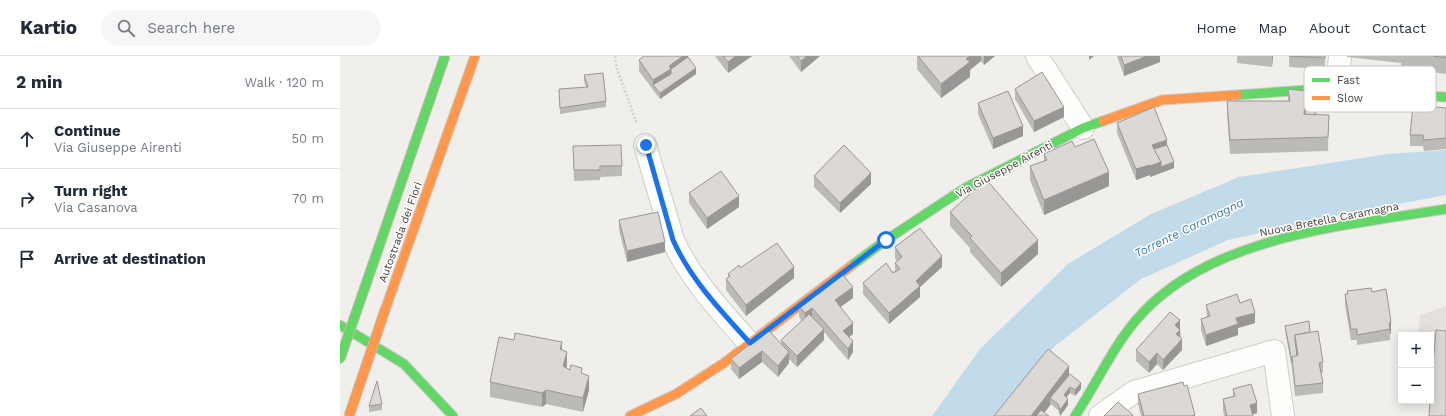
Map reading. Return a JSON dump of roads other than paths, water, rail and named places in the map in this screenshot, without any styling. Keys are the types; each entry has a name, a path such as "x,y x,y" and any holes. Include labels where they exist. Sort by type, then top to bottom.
{"main road":[{"name":"Autostrada dei Fiori","path":"340,359 445,56"},
{"name":"Autostrada dei Fiori","path":"349,416 475,56"},
{"name":"Via Giuseppe Airenti","path":"630,416 676,394 724,363 880,245 965,188 1083,128 1162,100 1304,90"},
{"name":"Via Giuseppe Airenti","path":"1436,96 1446,97"},
{"name":"Nuova Bretella Caramagna","path":"1075,416 1137,320 1166,291 1202,269 1262,245 1306,234 1446,209"},
{"path":"340,325 404,364 453,416"}],"street":[{"path":"1037,56 1083,128"},
{"path":"1339,66 1340,56"},
{"path":"646,145 673,240 679,254 703,290 750,343"},
{"path":"1100,416 1134,392 1274,351 1282,416"}],"water":[{"name":"Torrente Caramagna","path":"1446,150 1446,195 1345,214 1228,240 1141,279 1055,346 997,416 932,416 980,349 1068,264 1151,214 1239,177 1388,154"}]}
